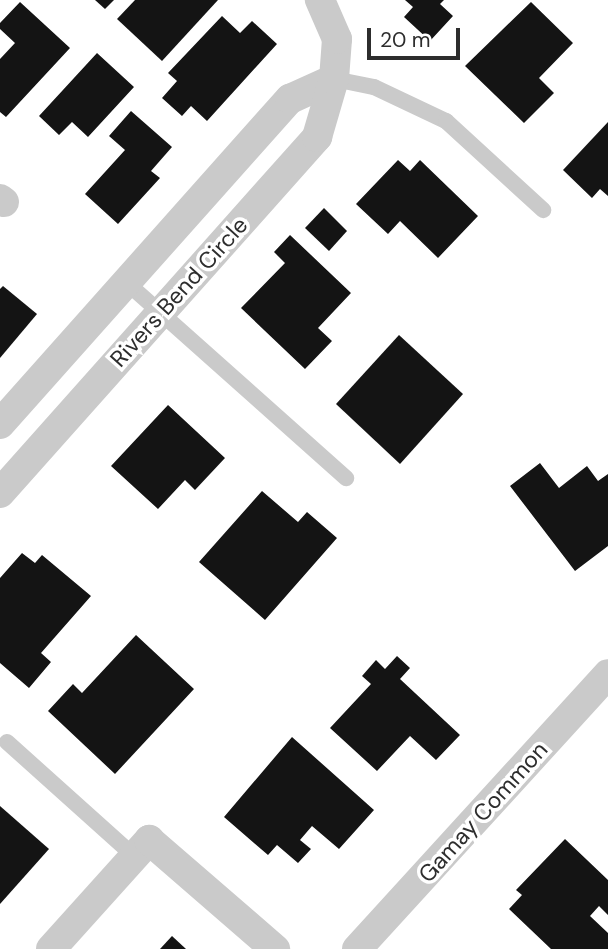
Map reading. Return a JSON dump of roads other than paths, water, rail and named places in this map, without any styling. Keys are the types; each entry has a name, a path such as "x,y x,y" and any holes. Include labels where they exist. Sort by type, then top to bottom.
{"street":[{"name":"Rivers Bend Circle","path":"0,493 317,137 334,79 337,39 320,0"},
{"name":"Rivers Bend Circle","path":"0,424 290,99 334,79"},
{"name":"Gamay Common","path":"357,949 608,674"},
{"path":"51,949 141,848 275,949"}],"lane":[{"path":"334,79 374,87 446,121 543,210"},
{"path":"127,282 346,478"},
{"path":"7,742 141,848"}]}
